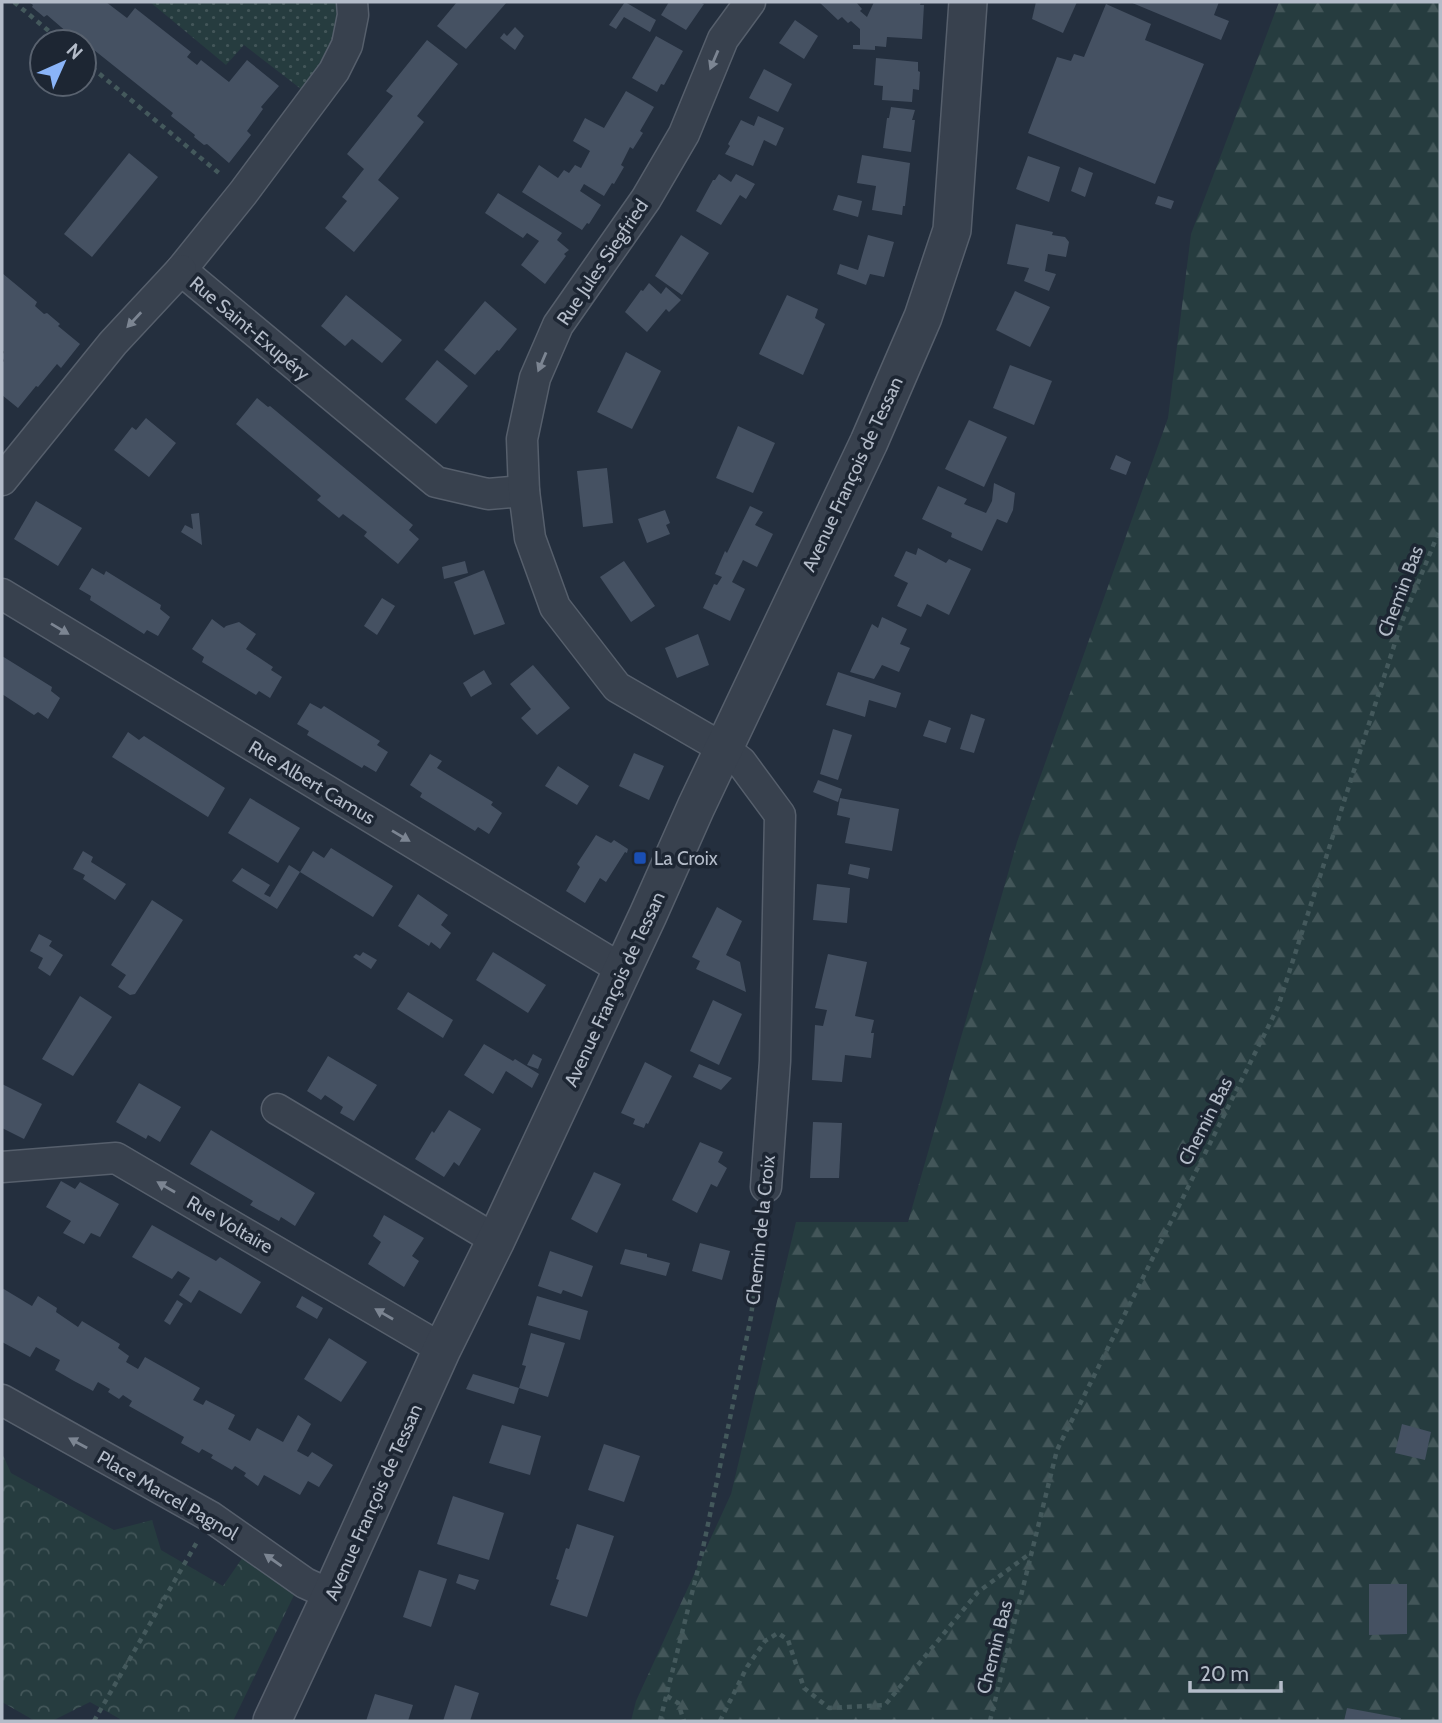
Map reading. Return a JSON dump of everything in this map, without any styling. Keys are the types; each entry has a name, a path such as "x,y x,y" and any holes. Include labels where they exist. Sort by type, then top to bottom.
{"street":[{"name":"Rue Saint-Exupéry","path":"352,2 353,15 347,45 334,71 243,193 181,270 436,482 488,494 524,491"},
{"name":"Rue Jules Siegfried","path":"724,749 617,687 555,607 530,538 524,491 522,439 535,377 558,325 646,199 684,134 723,39 750,2"},
{"name":"Avenue François de Tessan","path":"272,1721 443,1349 869,442 923,317 952,230 968,2"},
{"path":"2,480 113,343 181,270"},
{"name":"Rue Albert Camus","path":"2,594 622,970"},
{"name":"Chemin de la Croix","path":"724,749 741,762 780,815 775,1060 766,1187"},
{"path":"277,1109 496,1240"},
{"name":"Rue Voltaire","path":"2,1167 116,1158 443,1349"},
{"name":"Place Marcel Pagnol","path":"2,1400 211,1517 305,1583 331,1595"}],"path":[{"path":"14,2 45,28"},
{"path":"98,73 243,193"},
{"name":"Chemin Bas","path":"990,1721 1057,1450 1278,1007 1401,624 1440,529"},
{"name":"Chemin de la Croix","path":"660,1721 702,1553 751,1317 766,1187"},
{"path":"94,1721 211,1517"},
{"path":"720,1721 747,1667 765,1640 778,1633 788,1640 804,1688 829,1707 885,1705 978,1592 1032,1552"},
{"path":"667,1696 678,1703 684,1721"}],"green space":[{"path":"150,2 339,2 341,12 324,61 301,89 244,45 226,65"},
{"path":"1279,2 1440,2 1440,1721 631,1721 636,1701 731,1494 796,1222 908,1222 1017,842 1168,418 1191,234"},
{"path":"2,1453 11,1473 114,1530 152,1520 161,1550 223,1586 245,1554 296,1591 233,1721 120,1721 90,1702 52,1721 35,1721 2,1702"}],"building":[{"path":"29,2 106,2 127,18 135,8 191,52 187,57 197,65 201,60 229,82 247,60 279,86 261,107 263,109 247,131 251,135 229,163 207,144 204,145 194,137 195,135 171,116 173,113 98,53 98,28 62,28 47,15 44,17"},
{"path":"457,2 507,2 466,49 437,26"},
{"path":"625,2 656,20 650,32 624,17 616,29 609,25"},
{"path":"669,2 704,4 686,30 661,15"},
{"path":"819,2 856,2 867,17 874,2 921,2 920,5 924,5 922,39 887,37 886,47 875,46 875,50 853,49 853,45 860,45 860,29 842,17 838,20"},
{"path":"1036,2 1077,2 1063,33 1032,19"},
{"path":"1130,2 1219,2 1214,15 1229,21 1221,40"},
{"path":"1106,4 1151,24 1145,40 1204,64 1155,184 1028,133 1057,57 1071,61 1074,54 1084,57"},
{"path":"795,20 818,36 804,59 779,43"},
{"path":"515,27 524,36 515,50 500,38 504,33 507,36"},
{"path":"656,36 683,51 664,85 661,84 657,92 632,78"},
{"path":"427,40 458,64 417,116 424,122 378,180 399,198 354,252 325,228 347,201 342,197 364,169 347,154 393,96 386,91"},
{"path":"876,58 918,62 919,90 913,89 912,102 882,100 883,86 874,85"},
{"path":"764,69 792,84 778,112 749,98"},
{"path":"626,91 654,107 640,131 643,133 633,149 630,147 621,165 624,167 604,196 584,184 580,191 601,205 582,230 522,192 539,165 558,178 564,170 569,173 575,165 581,168 590,151 573,141 585,118 604,128"},
{"path":"891,107 915,110 911,152 883,148"},
{"path":"758,116 784,128 776,146 764,140 753,166 725,154 741,120 754,126"},
{"path":"129,153 158,177 92,257 64,234"},
{"path":"862,155 910,163 902,215 872,210 876,186 857,183"},
{"path":"1028,156 1060,167 1049,202 1016,189"},
{"path":"1079,167 1093,173 1085,197 1071,191"},
{"path":"719,174 731,182 736,174 755,184 746,199 740,195 721,225 696,211"},
{"path":"498,193 562,233 557,240 569,250 545,284 521,265 539,241 527,233 523,238 485,213"},
{"path":"838,195 862,201 858,217 833,210"},
{"path":"1158,196 1174,201 1171,209 1155,204"},
{"path":"1016,224 1053,232 1052,235 1065,237 1069,242 1066,257 1048,254 1045,271 1056,274 1049,291 1024,281 1029,268 1007,264"},
{"path":"681,235 709,253 682,295 655,276"},
{"path":"868,235 894,242 884,277 870,274 866,285 837,274 840,264 858,270"},
{"path":"2,273 37,302 35,306 44,314 47,313 80,344 61,368 57,364 18,408 2,395"},
{"path":"649,283 661,294 666,287 681,300 669,312 666,309 647,332 625,312"},
{"path":"1015,291 1050,307 1030,347 996,330"},
{"path":"346,295 402,340 382,363 352,339 345,346 321,326"},
{"path":"787,295 818,309 815,318 825,324 803,375 759,354"},
{"path":"485,301 517,329 475,375 444,350"},
{"path":"626,352 661,371 632,429 597,412"},
{"path":"437,360 468,386 436,424 405,399"},
{"path":"1010,365 1052,381 1034,425 993,408"},
{"path":"257,398 413,525 409,530 419,539 398,564 364,536 367,532 343,514 339,518 317,500 321,496 236,424"},
{"path":"146,418 176,443 149,477 114,450 132,427 136,430"},
{"path":"969,420 1007,437 984,487 945,469"},
{"path":"738,426 775,443 753,493 716,478"},
{"path":"1116,455 1131,462 1126,475 1110,469"},
{"path":"607,468 613,523 583,527 577,471"},
{"path":"994,483 1015,493 1013,510 1007,523 997,519 982,551 951,537 952,533 922,519 938,486 967,499 964,504 986,513 992,501"},
{"path":"36,501 82,528 58,566 14,539"},
{"path":"750,506 763,512 755,525 773,534 757,567 743,560 732,582 745,589 730,621 703,608 714,584 717,585 722,577 715,574"},
{"path":"665,510 670,523 666,525 670,534 647,543 638,519"},
{"path":"199,513 202,545 181,532 185,525 193,529 191,514"},
{"path":"918,548 946,563 949,559 971,569 949,615 927,604 921,617 897,606 908,583 894,576 906,551 916,555"},
{"path":"465,561 468,573 444,579 442,567"},
{"path":"624,561 655,606 631,622 600,577"},
{"path":"92,568 104,575 106,571 161,605 160,609 170,617 158,636 147,630 144,634 90,600 91,596 79,589"},
{"path":"484,570 505,624 474,635 454,582"},
{"path":"382,598 395,606 377,635 364,626"},
{"path":"882,617 907,629 900,644 910,648 899,672 882,665 874,679 850,672 872,624 878,628"},
{"path":"212,619 224,628 239,622 256,634 246,649 273,667 271,670 282,677 270,698 259,691 256,695 202,662 204,657 192,649"},
{"path":"698,634 709,665 677,678 665,648"},
{"path":"2,656 52,687 51,691 60,698 48,719 38,712 34,715 2,694"},
{"path":"533,665 570,708 537,735 521,718 531,709 510,684"},
{"path":"484,670 492,684 471,697 463,683"},
{"path":"838,672 901,693 896,708 869,700 865,717 826,705"},
{"path":"310,703 321,709 324,706 380,741 377,745 388,752 376,772 364,765 362,768 307,735 309,731 297,724"},
{"path":"971,714 985,719 974,753 960,749"},
{"path":"929,720 951,728 946,743 923,736"},
{"path":"833,729 852,735 838,780 820,774"},
{"path":"128,732 139,740 144,736 225,788 208,817 112,757"},
{"path":"634,753 664,766 649,800 619,786"},
{"path":"430,754 442,761 437,768 493,802 491,805 502,813 489,834 478,827 475,831 420,797 422,793 410,785"},
{"path":"558,766 589,786 577,805 545,786"},
{"path":"818,780 842,789 838,802 813,792"},
{"path":"250,798 300,828 278,863 228,833"},
{"path":"840,798 899,809 892,851 845,843 850,818 837,815"},
{"path":"596,835 611,843 614,840 628,849 606,882 600,878 585,903 566,891 580,867 577,864"},
{"path":"331,848 393,886 373,917 300,872 313,851 324,858"},
{"path":"83,851 93,857 91,862 126,884 115,900 83,879 85,875 73,869"},
{"path":"850,864 870,868 868,879 848,874"},
{"path":"289,865 300,872 277,909 232,881 242,868 270,885 264,894 270,897"},
{"path":"817,884 850,888 847,923 813,920"},
{"path":"418,894 448,915 441,925 451,933 440,949 431,942 429,946 398,926"},
{"path":"152,900 183,920 135,994 130,995 118,987 126,975 111,965"},
{"path":"717,907 742,921 726,955 740,962 746,992 696,969 700,961 692,957"},
{"path":"39,934 52,941 49,946 63,955 50,976 38,968 43,958 30,951"},
{"path":"363,952 377,960 371,969 353,957 356,954 360,956"},
{"path":"493,952 546,985 528,1013 476,980"},
{"path":"828,954 867,962 855,1016 874,1020 871,1058 845,1055 842,1082 812,1080 815,1025 823,1026 827,1010 815,1008"},
{"path":"408,992 453,1020 443,1038 397,1009"},
{"path":"80,996 112,1017 73,1076 42,1059"},
{"path":"713,1000 742,1014 719,1065 690,1051"},
{"path":"484,1044 539,1074 532,1088 506,1071 493,1094 464,1075"},
{"path":"533,1054 542,1059 538,1069 527,1065"},
{"path":"328,1056 377,1085 354,1121 340,1113 343,1107 325,1095 321,1100 307,1091"},
{"path":"645,1062 672,1076 644,1128 633,1124 635,1119 621,1113"},
{"path":"699,1064 732,1078 721,1090 693,1077"},
{"path":"139,1083 181,1107 160,1142 148,1135 146,1139 116,1122"},
{"path":"2,1084 42,1104 24,1139 2,1128"},
{"path":"449,1110 481,1129 459,1166 454,1162 444,1177 415,1159"},
{"path":"813,1122 842,1123 839,1178 810,1178"},
{"path":"211,1130 315,1193 295,1226 281,1217 279,1221 250,1205 253,1201 190,1164"},
{"path":"700,1142 723,1152 718,1162 727,1168 717,1187 711,1184 697,1213 672,1200"},
{"path":"594,1172 621,1184 597,1233 571,1219"},
{"path":"61,1181 75,1189 80,1182 119,1204 100,1237 91,1233 84,1244 63,1233 71,1221 46,1207"},
{"path":"384,1215 424,1238 412,1256 419,1261 404,1287 368,1264 381,1242 373,1236"},
{"path":"152,1225 216,1261 220,1257 261,1282 241,1314 199,1290 191,1303 179,1295 190,1278 178,1271 172,1279 132,1257"},
{"path":"700,1243 730,1251 722,1280 692,1271"},
{"path":"625,1249 670,1263 666,1276 620,1264"},
{"path":"550,1251 593,1266 582,1297 563,1290 561,1294 538,1286"},
{"path":"2,1288 32,1306 38,1296 57,1308 56,1312 78,1327 82,1321 120,1344 118,1348 129,1356 126,1362 138,1369 145,1357 200,1388 193,1400 203,1405 206,1400 235,1415 228,1429 250,1441 257,1428 283,1442 298,1415 311,1424 297,1451 308,1457 312,1452 333,1465 319,1487 308,1481 300,1495 264,1475 258,1486 235,1466 232,1470 211,1458 213,1455 202,1449 199,1453 181,1443 184,1437 129,1406 132,1401 123,1395 119,1399 108,1392 110,1389 98,1382 93,1391 74,1381 55,1370 60,1360 36,1347 30,1357 2,1342"},
{"path":"302,1296 323,1308 317,1319 296,1307"},
{"path":"537,1296 588,1311 580,1340 528,1325"},
{"path":"177,1300 183,1304 170,1325 164,1321"},
{"path":"531,1333 565,1343 548,1397 519,1388 526,1366 522,1365"},
{"path":"329,1338 367,1362 341,1402 304,1379"},
{"path":"473,1374 519,1388 514,1404 466,1389"},
{"path":"1402,1424 1431,1432 1425,1460 1395,1453"},
{"path":"502,1425 541,1436 530,1475 489,1463"},
{"path":"604,1444 640,1456 624,1502 588,1490"},
{"path":"453,1496 504,1513 489,1560 437,1544"},
{"path":"577,1524 614,1536 587,1617 550,1605 566,1548 569,1549"},
{"path":"419,1570 447,1579 431,1627 403,1617"},
{"path":"459,1574 479,1580 475,1590 456,1583"},
{"path":"1369,1584 1407,1584 1407,1634 1369,1635"},
{"path":"455,1685 479,1693 470,1721 443,1721"},
{"path":"375,1694 413,1705 408,1721 366,1721"},
{"path":"1347,1708 1401,1718 1400,1721 1344,1721"}],"place":[{"name":"La Croix","path":"640,858"}]}
